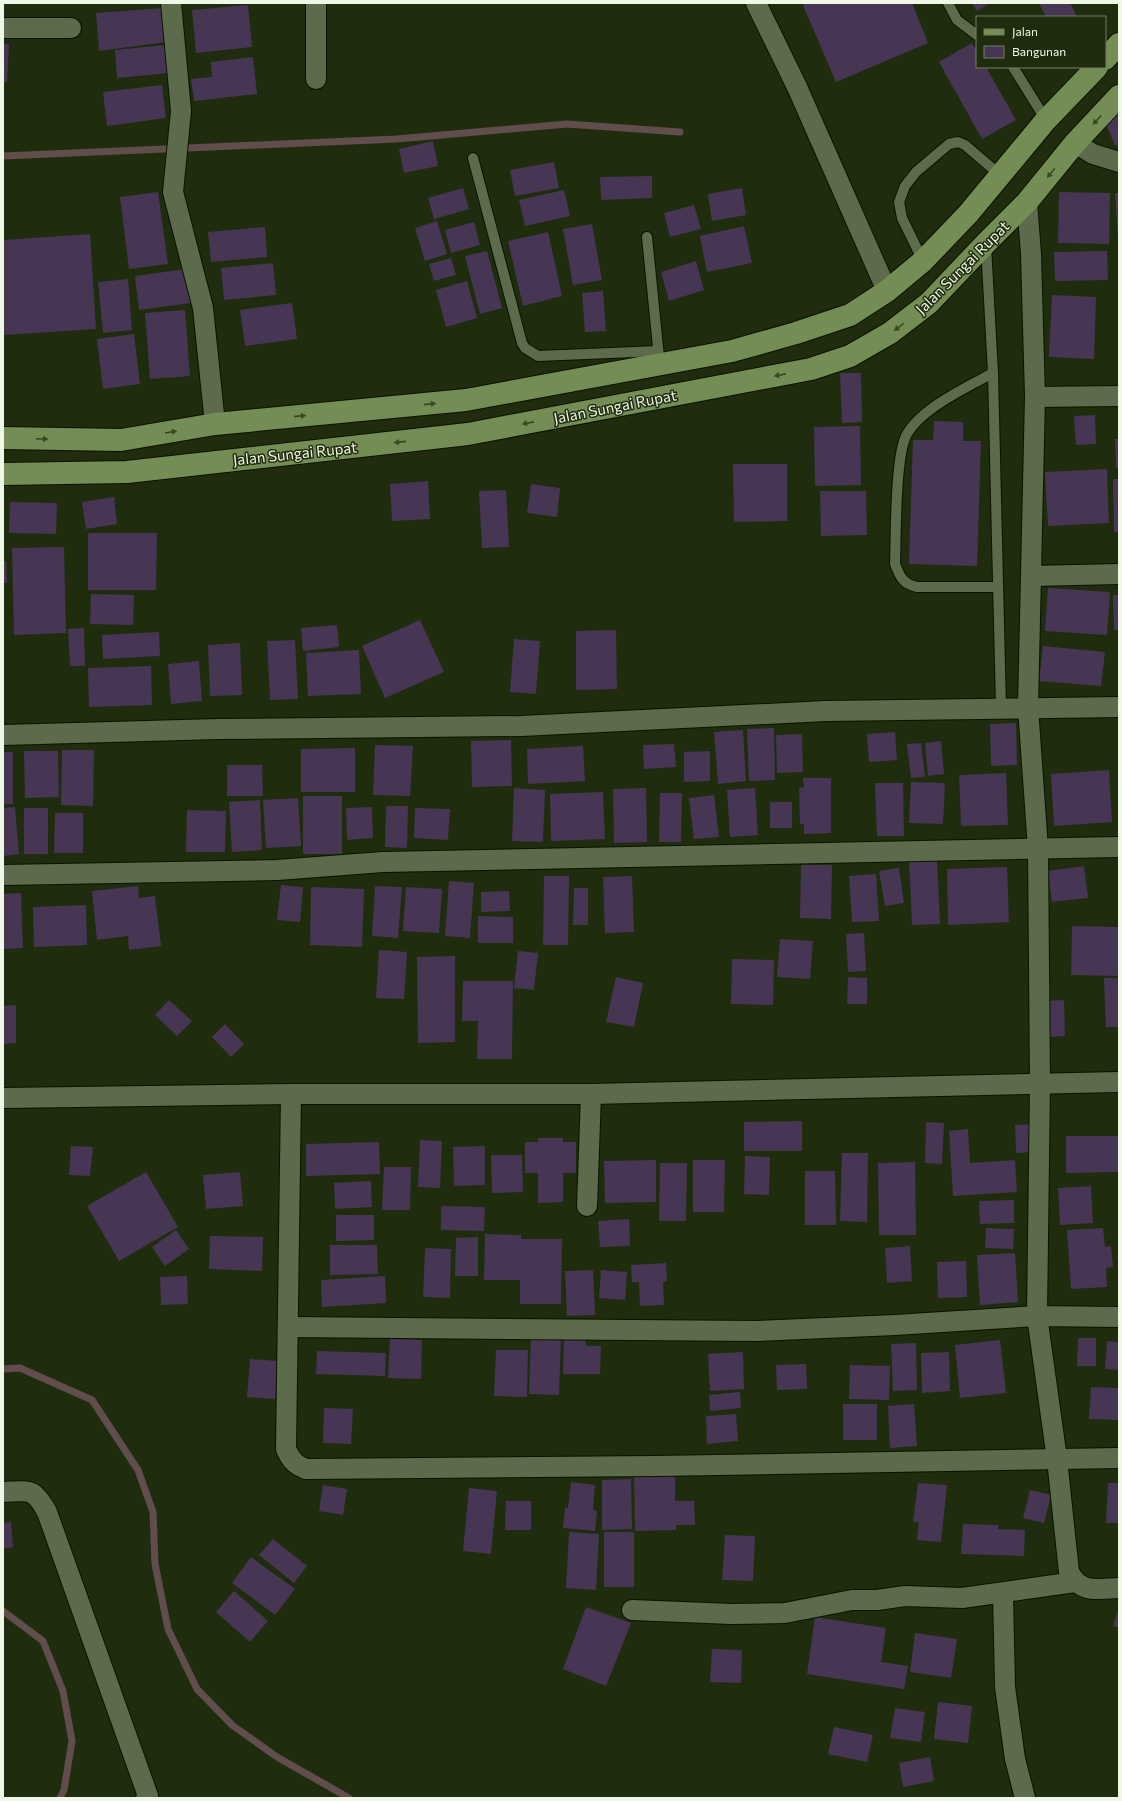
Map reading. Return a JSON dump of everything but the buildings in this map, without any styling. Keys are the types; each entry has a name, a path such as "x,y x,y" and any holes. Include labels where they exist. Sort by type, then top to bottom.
{"main road":[{"path":"1106,58 1119,44"},
{"name":"Jalan Sungai Rupat","path":"3,438 121,440 215,424 466,400 659,358 732,352 850,315 887,291 923,261 968,214 1046,120 1096,68"},
{"name":"Jalan Sungai Rupat","path":"3,474 127,472 468,434 811,369 850,356 890,333 930,303 1027,202 1075,143 1119,96"},
{"path":"466,400 468,434"}],"street":[{"path":"171,3 181,111 173,192 203,308 215,424"},
{"path":"316,3 316,79"},
{"path":"756,3 797,87 887,291"},
{"path":"3,28 70,28"},
{"path":"1075,143 1093,154 1119,162"},
{"path":"1027,202 1031,254 1035,397 1028,707 1038,849 1040,1084 1037,1316 1057,1459 1069,1572 1074,1582"},
{"path":"1035,397 1119,396"},
{"path":"1032,576 1119,574"},
{"path":"3,735 219,729 521,726 826,711 1001,707 1119,707"},
{"path":"3,875 270,870 383,862 1119,847"},
{"path":"3,1098 291,1094 590,1094 1119,1082"},
{"path":"291,1094 289,1327 286,1449 290,1458 297,1466 306,1469 1119,1458"},
{"path":"587,1206 590,1094"},
{"path":"289,1327 756,1331 895,1325 1037,1316 1119,1317"},
{"path":"3,1492 33,1492 39,1498 47,1512 148,1796 146,1798"},
{"path":"632,1610 732,1614 785,1613 852,1600 877,1600 905,1596 962,1598 1074,1582 1088,1588 1119,1588"},
{"path":"1003,1593 1005,1687 1015,1759 1025,1798"}],"lane":[{"path":"948,3 957,20 976,34"},
{"path":"1014,68 1046,120"},
{"path":"923,261 902,218 899,202 904,186 916,172 949,144 958,142 965,145 1000,175"},
{"path":"473,158 522,343 525,348 538,356 659,358 647,237"},
{"path":"986,243 993,373 1001,707"},
{"path":"993,373 946,398 918,421 907,434 903,444 900,465 895,564 903,582 912,586 997,587"}],"waterway":[{"path":"3,156 397,139 567,124 680,132"},
{"path":"3,1369 20,1368 92,1400 138,1470 153,1512 155,1564 168,1629 197,1689 232,1725 277,1757 349,1798"},
{"path":"3,1611 43,1641 63,1691 72,1741 64,1790 60,1798"}]}
